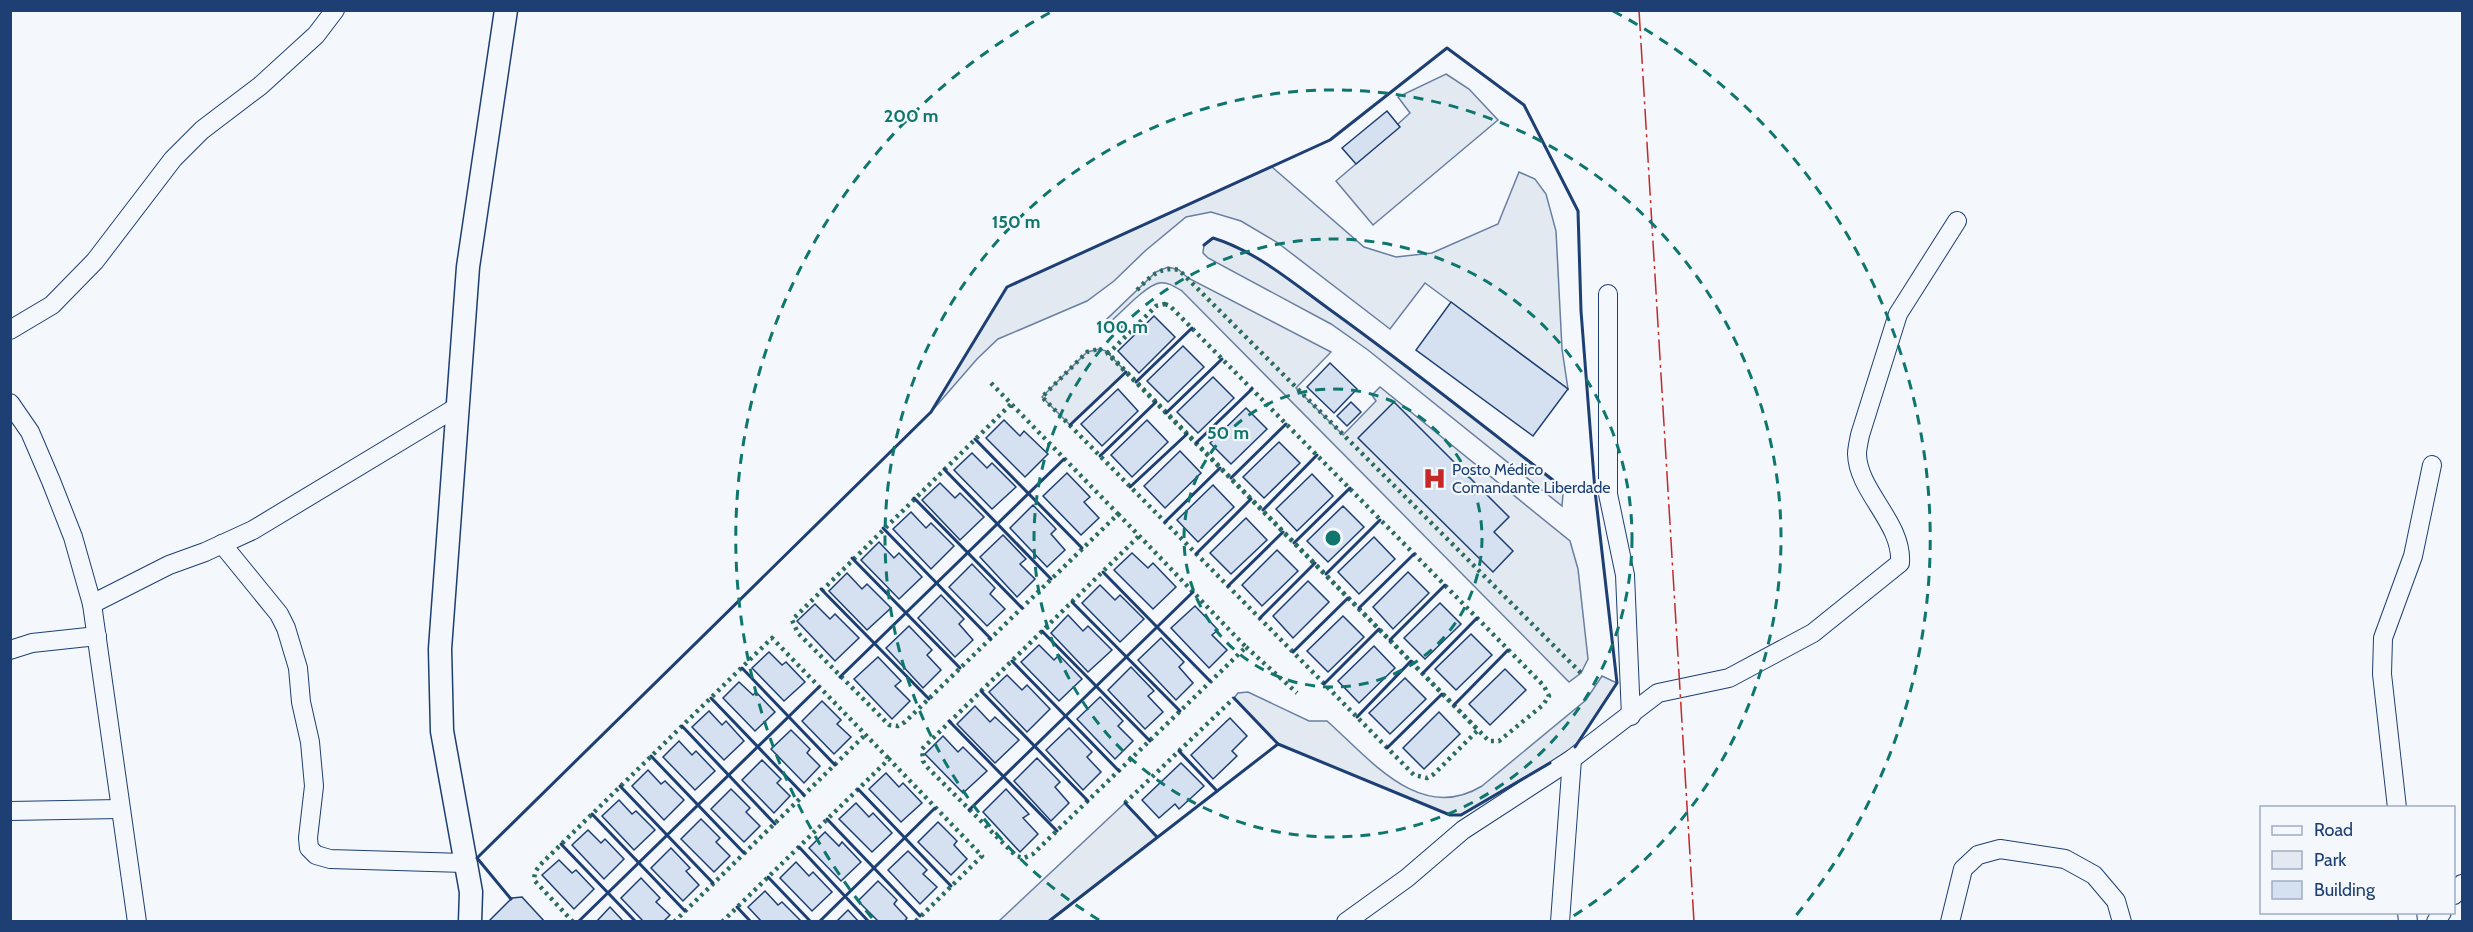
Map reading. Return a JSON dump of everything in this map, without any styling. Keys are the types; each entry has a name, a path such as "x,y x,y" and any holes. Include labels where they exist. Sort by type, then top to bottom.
{"street":[{"path":"10,330 52,305 95,261 173,159 202,130 261,86 316,35 335,10"},
{"path":"470,921 471,892 442,731 440,649 468,267 506,10"},
{"path":"1346,921 1407,878 1463,830 1572,759 1658,693 1729,678 1812,633 1900,562 1901,550 1897,539 1864,477 1857,455 1860,435 1898,314 1957,221"},
{"path":"1608,294 1608,494 1625,575 1630,716"},
{"path":"10,403 30,432 51,481 73,537 92,604 119,809 137,921"},
{"path":"92,604 169,565 253,530 458,407"},
{"path":"2397,806 2382,675 2383,638 2413,556 2432,465"},
{"path":"222,544 279,614 298,668 301,702 310,742 314,786 308,838 309,848 316,855 330,859 464,863"},
{"path":"10,650 32,642 97,636"},
{"path":"1560,921 1572,759"},
{"path":"10,811 119,809"},
{"path":"1950,921 1963,869 1978,855 2000,849 2065,859 2094,874 2116,901 2122,921"}],"green space":[{"path":"1446,74 1469,89 1498,120 1373,225 1336,181 1399,127 1398,124 1410,113 1398,97"},
{"path":"1272,167 1364,247 1396,257 1432,253 1498,224 1519,172 1535,179 1546,194 1556,231 1562,349 1568,389 1425,283 1390,329 1278,243 1241,221 1211,212 1186,217 1145,251 1114,281 1087,301 998,339 977,359 931,412 1007,287"},
{"path":"1213,238 1259,259 1416,373 1558,484 1563,494 1562,506 1368,350 1331,324 1208,258 1203,253 1204,245"},
{"path":"1168,267 1179,270 1188,278 1331,352 1296,388 1343,435 1376,401 1372,395 1380,387 1570,541 1578,569 1588,659 1581,673 1569,682 1182,291 1165,283 1153,285 1109,323 1107,319 1156,272"},
{"path":"1099,349 1106,351 1126,372 1070,425 1042,397 1087,352"},
{"path":"1602,676 1617,683 1574,748 1461,815 1450,815 1278,744 1234,698 1238,693 1248,692 1309,721 1327,721 1397,782 1417,792 1438,797 1459,796 1482,786 1586,700"},
{"path":"1125,803 1157,837 1048,921 999,921"}],"building":[{"path":"1387,111 1400,127 1356,164 1342,148"},
{"path":"1451,302 1568,389 1533,436 1416,350"},
{"path":"1154,316 1175,337 1139,373 1118,351"},
{"path":"1183,346 1204,367 1168,402 1147,381"},
{"path":"1330,363 1357,389 1334,413 1307,387"},
{"path":"1213,377 1234,398 1198,433 1177,412"},
{"path":"1118,389 1138,411 1102,446 1081,424"},
{"path":"1351,402 1361,412 1347,426 1337,416"},
{"name":"Posto Médico Comandante Liberdade","path":"1394,402 1509,517 1494,532 1513,551 1493,572 1358,438"},
{"path":"1246,408 1267,429 1231,464 1210,443"},
{"path":"1004,420 1020,436 1024,431 1048,454 1025,477 986,438"},
{"path":"1147,420 1168,442 1132,477 1111,455"},
{"path":"1279,442 1300,463 1264,498 1243,477"},
{"path":"1180,451 1201,473 1165,508 1144,486"},
{"path":"972,453 987,468 992,463 1016,487 992,509 954,470"},
{"path":"1067,473 1090,497 1084,502 1099,518 1081,535 1043,496"},
{"path":"1312,474 1333,496 1297,531 1276,509"},
{"path":"940,483 955,498 960,493 984,517 960,540 922,500"},
{"path":"1213,485 1234,507 1198,542 1177,520"},
{"path":"1033,505 1056,529 1051,534 1065,550 1047,567 1010,528"},
{"path":"1343,506 1364,527 1328,562 1307,541"},
{"path":"911,512 926,528 931,523 954,546 931,569 893,529"},
{"path":"1246,518 1267,540 1231,574 1210,553"},
{"path":"1003,535 1026,559 1020,564 1035,579 1017,597 980,557"},
{"path":"1374,537 1395,559 1359,594 1338,572"},
{"path":"879,542 894,558 899,553 922,577 899,599 861,560"},
{"path":"1277,550 1298,571 1262,606 1242,585"},
{"path":"1132,553 1148,568 1153,563 1176,587 1153,609 1114,570"},
{"path":"972,564 995,588 990,594 1005,609 987,626 949,587"},
{"path":"1408,572 1429,593 1393,629 1373,607"},
{"path":"847,573 862,589 867,584 891,608 867,630 829,591"},
{"path":"1308,581 1329,602 1293,638 1273,616"},
{"path":"1100,585 1115,600 1120,595 1144,619 1120,642 1082,603"},
{"path":"941,595 964,619 959,624 973,640 955,657 918,618"},
{"path":"1440,603 1461,624 1425,659 1404,638"},
{"path":"815,604 830,619 835,614 859,638 835,661 797,621"},
{"path":"1195,606 1218,630 1212,635 1227,650 1209,668 1171,628"},
{"path":"1068,615 1083,631 1088,626 1112,650 1088,672 1051,633"},
{"path":"1343,616 1364,637 1328,672 1307,651"},
{"path":"909,626 932,650 927,655 941,670 923,688 886,648"},
{"path":"1471,634 1492,655 1456,690 1435,669"},
{"path":"1161,638 1184,662 1179,667 1193,683 1176,700 1138,660"},
{"path":"1039,645 1054,660 1059,655 1082,679 1059,701 1021,662"},
{"path":"1374,646 1395,668 1359,703 1338,681"},
{"path":"769,652 782,665 786,662 805,682 784,701 752,668"},
{"path":"878,657 901,681 895,686 910,701 892,719 854,679"},
{"path":"1131,667 1154,691 1148,696 1163,712 1145,729 1108,690"},
{"path":"1505,669 1526,690 1490,725 1469,704"},
{"path":"1007,675 1022,690 1027,685 1050,709 1027,732 989,692"},
{"path":"1405,678 1426,699 1390,734 1369,713"},
{"path":"739,682 753,695 756,692 775,712 755,731 723,698"},
{"path":"1100,697 1123,721 1118,726 1133,741 1115,759 1077,719"},
{"path":"822,701 841,720 837,724 851,737 834,754 802,721"},
{"path":"975,706 990,722 995,717 1019,740 995,763 957,724"},
{"path":"709,711 722,725 726,721 744,741 724,760 692,727"},
{"path":"1439,712 1460,734 1424,769 1403,748"},
{"path":"1230,718 1247,736 1232,751 1237,756 1213,779 1191,755"},
{"path":"1069,728 1092,752 1087,757 1101,772 1083,790 1046,750"},
{"path":"791,730 810,749 807,753 820,766 804,783 771,749"},
{"path":"943,736 958,752 963,747 987,771 963,793 925,754"},
{"path":"679,741 692,755 696,751 715,771 695,790 663,757"},
{"path":"1037,758 1060,782 1055,787 1069,803 1051,821 1014,781"},
{"path":"762,760 781,779 777,783 790,796 774,813 742,780"},
{"path":"1181,763 1204,786 1179,809 1175,804 1159,818 1142,800"},
{"path":"648,770 661,784 665,781 684,800 664,820 632,786"},
{"path":"886,773 899,787 903,783 922,803 901,822 869,789"},
{"path":"731,789 750,808 746,812 760,826 744,842 711,809"},
{"path":"1006,789 1029,814 1023,818 1038,834 1020,852 983,812"},
{"path":"619,800 632,814 636,811 655,830 634,850 602,816"},
{"path":"856,803 869,817 873,813 892,833 872,852 839,819"},
{"path":"701,819 720,838 716,842 730,856 714,872 681,839"},
{"path":"938,822 957,841 954,845 967,859 951,875 918,842"},
{"path":"588,830 601,843 605,839 624,859 604,879 572,845"},
{"path":"825,832 839,846 842,842 861,862 841,881 809,848"},
{"path":"671,848 690,868 686,871 699,885 683,901 651,868"},
{"path":"908,851 927,870 923,874 937,887 920,904 888,870"},
{"path":"559,860 572,873 576,870 594,889 574,909 542,875"},
{"path":"796,862 809,876 813,872 832,892 812,911 780,878"},
{"path":"641,878 660,898 656,902 670,915 663,922 644,922 621,898"},
{"path":"878,881 897,900 894,904 907,918 904,922 879,922 858,901"},
{"path":"765,891 778,905 782,902 801,921 762,922 748,907"},
{"path":"522,897 545,922 489,921 512,898"},
{"path":"610,907 624,922 596,922"},
{"path":"848,910 859,922 836,922"}],"hedge":[{"path":"1137,290 1160,271 1179,270 1581,673"},
{"path":"1165,304 1170,306 1544,686 1549,696 1543,705 1499,741 1489,741 1108,354 1156,306 1165,304"},
{"path":"1099,349 1106,351 1478,730 1434,774 1427,778 1414,775 1042,397 1087,352 1099,349"},
{"path":"991,383 1118,514 905,722 898,726 889,725 798,633 792,620 1011,404"},
{"path":"1118,514 1246,647 1033,854 1024,858 1016,856 928,768 923,761 922,749 1139,536"},
{"path":"573,922 534,880 535,872 772,638 889,759"},
{"path":"1246,647 1297,693"},
{"path":"1125,803 1234,698"},
{"path":"674,922 865,735"},
{"path":"722,922 889,759 982,856 915,922"}],"wall":[{"path":"511,899 477,858 931,412 1007,287 1330,140 1447,48 1524,105 1578,211 1581,311 1595,491 1617,683 1575,747"},
{"path":"1204,245 1213,238 1244,251 1274,269 1444,395 1558,484"},
{"path":"1136,382 1192,328"},
{"path":"1166,413 1222,359"},
{"path":"1070,425 1126,372"},
{"path":"1196,443 1252,389"},
{"path":"1100,456 1156,402"},
{"path":"1231,478 1286,424"},
{"path":"1130,487 1187,434"},
{"path":"975,439 1082,548"},
{"path":"1263,510 1317,455"},
{"path":"840,677 1064,459"},
{"path":"1165,522 1220,468"},
{"path":"944,469 1051,579"},
{"path":"1294,543 1350,488"},
{"path":"914,498 1022,608"},
{"path":"1196,554 1251,499"},
{"path":"1326,574 1380,520"},
{"path":"883,528 991,639"},
{"path":"1228,586 1283,532"},
{"path":"1359,608 1414,554"},
{"path":"852,558 960,668"},
{"path":"1260,618 1315,563"},
{"path":"1103,572 1210,681"},
{"path":"1390,640 1445,585"},
{"path":"821,589 929,699"},
{"path":"969,810 1193,592"},
{"path":"1293,652 1348,598"},
{"path":"1072,602 1180,711"},
{"path":"1423,673 1477,618"},
{"path":"1324,684 1379,629"},
{"path":"1042,631 1150,741"},
{"path":"1454,705 1508,650"},
{"path":"1012,661 1119,771"},
{"path":"1357,717 1411,661"},
{"path":"742,668 835,765"},
{"path":"578,922 819,687"},
{"path":"981,691 1088,801"},
{"path":"1387,748 1442,694"},
{"path":"711,698 804,795"},
{"path":"1234,698 1278,744"},
{"path":"949,721 1057,831"},
{"path":"682,726 775,824"},
{"path":"1048,922 1278,744 1450,815 1461,815 1550,763"},
{"path":"1179,751 1217,791"},
{"path":"651,756 744,853"},
{"path":"620,786 713,883"},
{"path":"858,789 951,886"},
{"path":"1125,803 1157,837"},
{"path":"819,922 935,808"},
{"path":"592,814 685,911"},
{"path":"827,819 920,916"},
{"path":"561,844 636,922"},
{"path":"799,847 869,922"},
{"path":"768,877 811,922"},
{"path":"737,907 751,922"}],"power":[{"path":"1639,10 1694,922"}],"place":[{"name":"Posto Médico Comandante Liberdade","path":"1434,478"}]}
